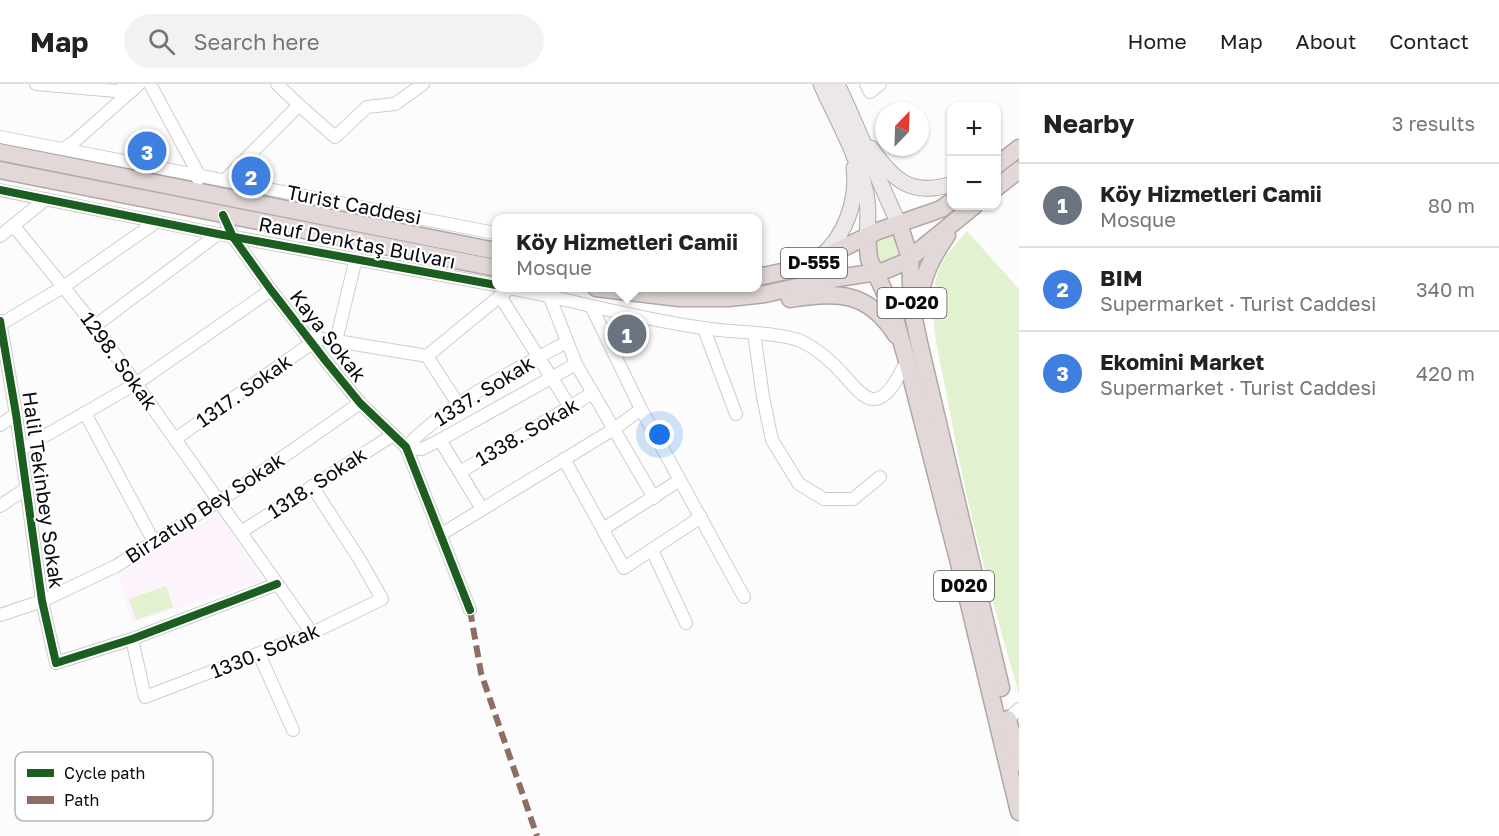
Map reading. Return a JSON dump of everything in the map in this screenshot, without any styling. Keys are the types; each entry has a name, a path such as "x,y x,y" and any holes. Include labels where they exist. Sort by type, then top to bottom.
{"highway":[{"path":"1001,162 1019,148"},
{"name":"Rauf Denktaş Bulvarı","path":"0,152 198,183 411,225 492,250"},
{"name":"Rauf Denktaş Bulvarı","path":"0,170 492,267"},
{"path":"1001,184 1019,170"},
{"name":"D-555","path":"762,276 813,263 867,236 947,204"},
{"name":"D-555","path":"630,292 690,299 744,297 875,272 898,266 969,210"},
{"path":"920,347 922,285 932,258 957,219"},
{"name":"D-020","path":"899,224 910,258 912,310 920,347"},
{"path":"867,236 869,259 892,308 907,360"},
{"path":"690,299 737,305 823,295 845,295 870,306 886,321 896,335 907,360"},
{"name":"D020","path":"920,347 1014,714 1019,763"},
{"name":"D020","path":"907,360 1019,812"}],"main road":[{"path":"821,84 851,131 899,224"},
{"path":"837,84 866,190 867,236"},
{"path":"851,131 902,183 923,189 947,185"},
{"path":"813,263 835,242 846,221 854,192 855,174 851,131"},
{"path":"999,156 1019,148"}],"street":[{"path":"36,84 116,91 139,84"},
{"path":"63,149 139,84"},
{"path":"150,84 198,183"},
{"path":"277,84 335,137 367,107 395,104 423,84"},
{"path":"866,84 870,92 880,84"},
{"path":"225,180 299,105"},
{"name":"Turist Caddesi","path":"0,137 63,149 198,183 225,180 411,225 492,233"},
{"name":"Rauf Denktaş Bulvarı","path":"0,190 492,286"},
{"path":"0,236 46,199"},
{"name":"Kaya Sokak","path":"223,215 232,237 309,339 360,403 406,447"},
{"path":"1,323 63,287 156,222"},
{"name":"1298. Sokak","path":"13,225 95,326 137,383 312,633"},
{"path":"95,326 219,234"},
{"path":"336,340 356,258"},
{"path":"22,449 137,383 271,290"},
{"path":"427,356 503,292"},
{"path":"508,292 538,357 570,407"},
{"name":"Rauf Denktaş Bulvarı","path":"528,292 704,328 799,340 832,363 866,397 874,399 882,397 889,391 907,360"},
{"path":"549,295 576,364 654,498"},
{"path":"591,306 641,409 744,597"},
{"name":"Halil Tekinbey Sokak","path":"1,323 3,347 22,449 42,601 56,663 132,639"},
{"path":"704,328 736,414"},
{"path":"754,333 772,440 799,484 824,499 853,499 880,477"},
{"path":"309,339 336,340 427,356 458,404"},
{"name":"1317. Sokak","path":"176,439 309,339"},
{"name":"1337. Sokak","path":"406,447 419,433 458,404 567,342"},
{"path":"470,610 406,447 422,449 576,364"},
{"name":"1338. Sokak","path":"460,472 593,393"},
{"name":"Birzatup Bey Sokak","path":"0,615 42,601 116,566 219,501 360,403"},
{"path":"440,535 614,429 641,409"},
{"path":"85,413 154,542"},
{"path":"0,425 16,414"},
{"name":"1318. Sokak","path":"241,532 393,435"},
{"path":"440,440 482,509"},
{"path":"564,459 624,568 701,517"},
{"path":"603,529 680,480"},
{"name":"1330. Sokak","path":"132,639 146,698 312,633 382,599 360,560 312,486"},
{"path":"0,506 27,488"},
{"path":"652,550 686,623"},
{"path":"132,639 277,584"},
{"path":"259,654 293,730"}],"shaded area":[{"path":"219,512 262,581 132,623 118,574"}],"green space":[{"path":"967,231 1019,289 1019,694 970,509 933,319 937,274 944,259"},
{"path":"888,232 898,236 901,256 887,263 878,260 873,242"},
{"path":"166,586 173,607 136,620 129,599"}],"marked path":[{"path":"470,610 481,673 537,836"}],"cycle path":[{"path":"0,190 218,234 492,284"},
{"path":"223,215 233,237 325,360 360,403 406,447 470,610"},
{"path":"0,321 16,414 42,601 56,663 132,639 277,584"}],"place":[{"name":"Ekomini Market","path":"147,151"},
{"name":"BIM","path":"251,176"},
{"name":"Köy Hizmetleri Camii","path":"627,334"}]}
